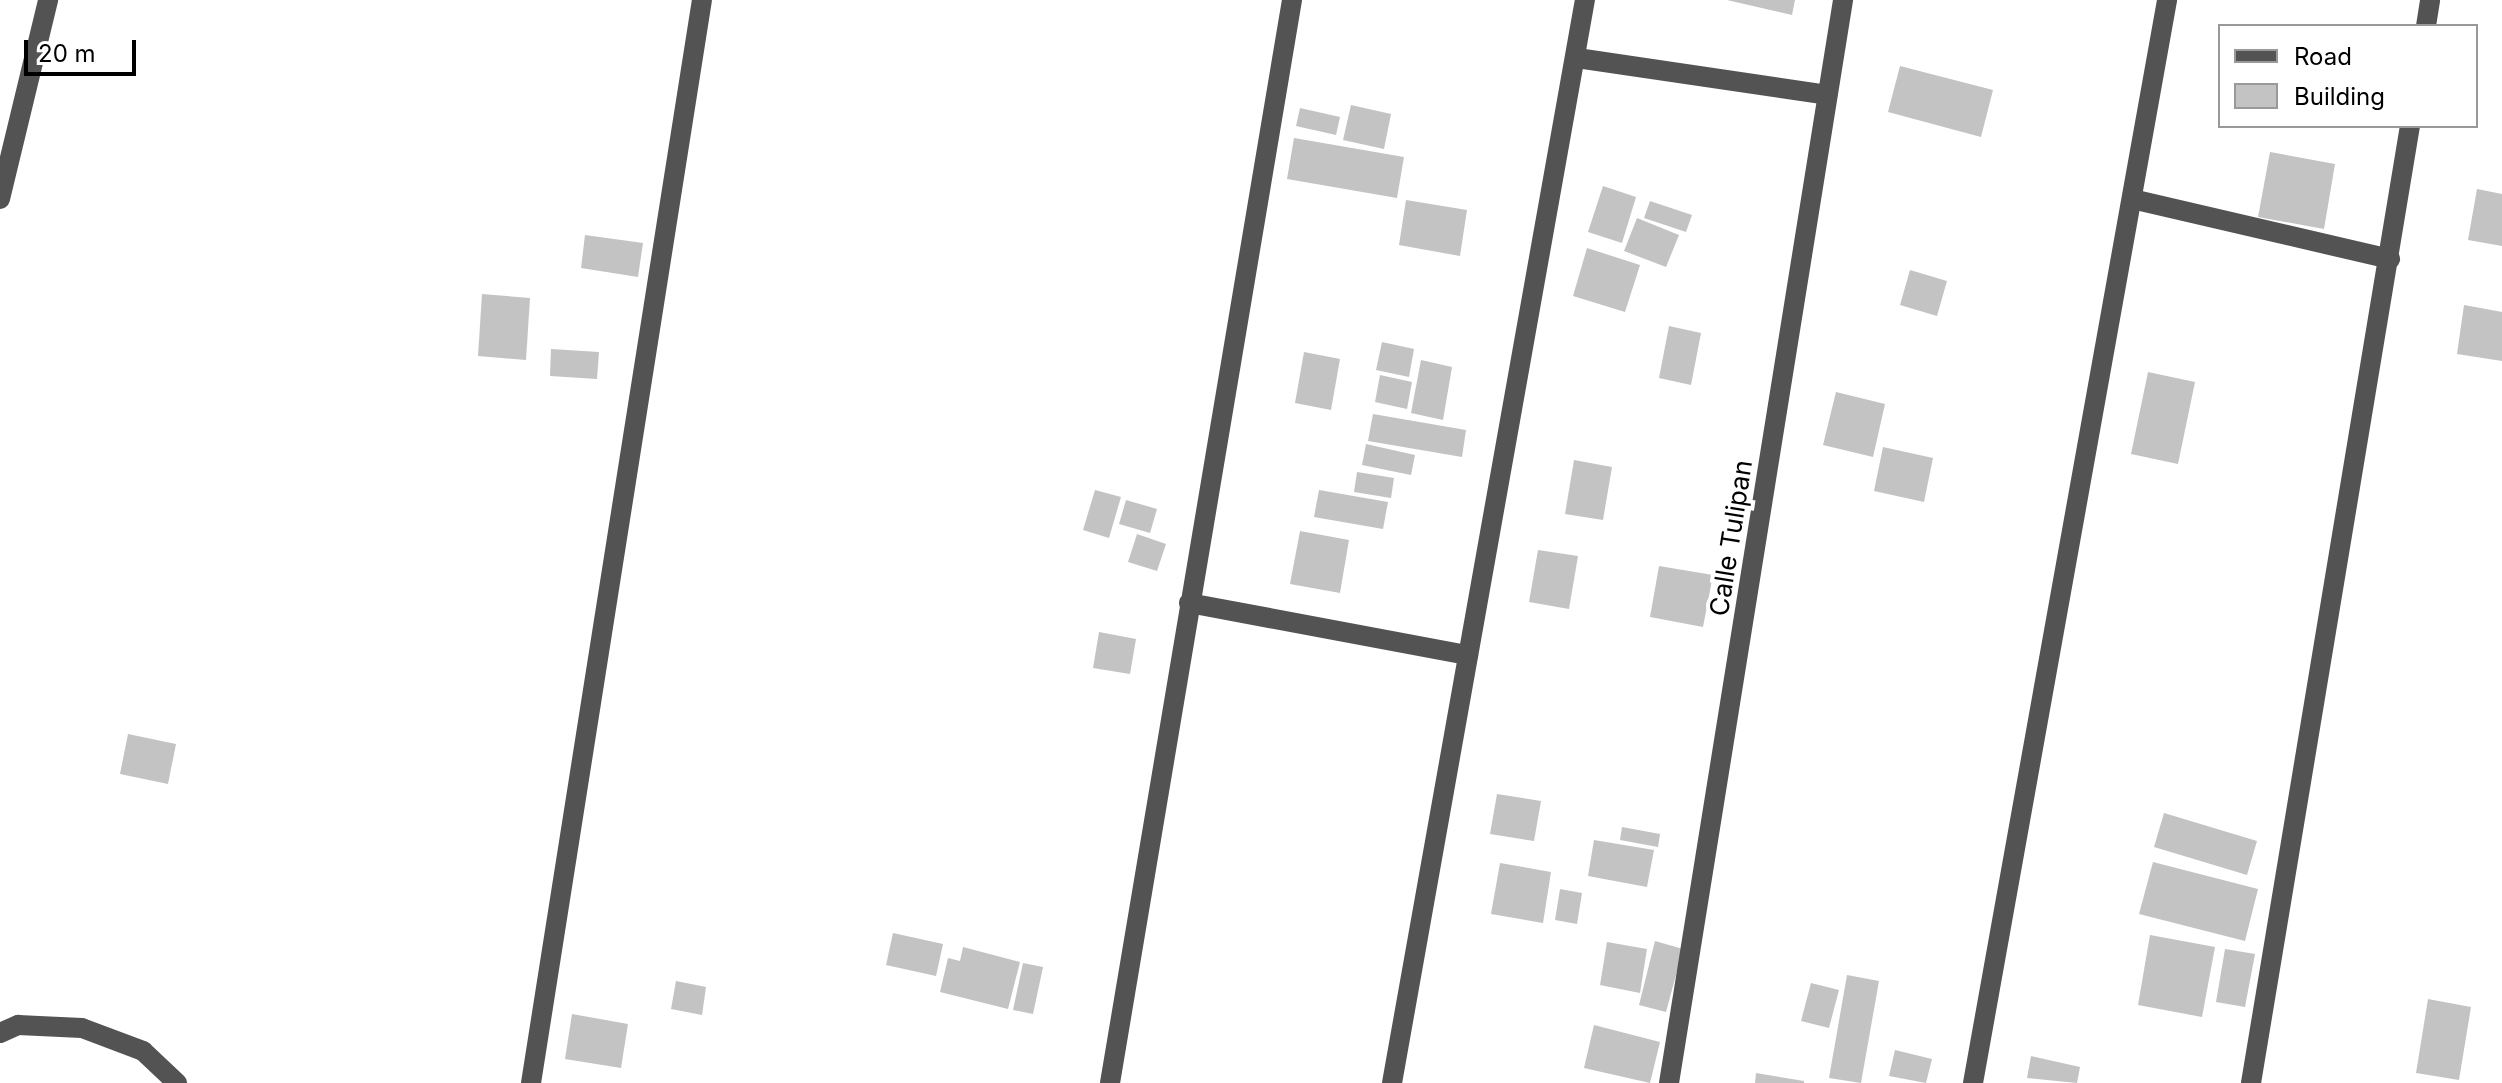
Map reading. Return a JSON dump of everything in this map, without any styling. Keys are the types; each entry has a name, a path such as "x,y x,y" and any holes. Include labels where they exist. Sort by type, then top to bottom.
{"street":[{"path":"0,199 48,0"},
{"path":"531,1083 702,0"},
{"path":"1110,1083 1292,0"},
{"path":"1392,1083 1585,0"},
{"name":"Calle Tulipan","path":"1669,1083 1843,0"},
{"path":"1973,1083 2167,0"},
{"path":"2426,24 2430,0"},
{"path":"1577,58 1827,95"},
{"path":"2251,1083 2410,128"},
{"path":"2132,199 2390,259"},
{"path":"1189,603 1468,655"},
{"path":"0,1033 18,1025 82,1028 143,1051 177,1083"}],"building":[{"path":"1727,0 1795,0 1792,15"},
{"path":"1900,66 1993,90 1981,137 1888,112"},
{"path":"1351,105 1391,114 1384,149 1343,140"},
{"path":"1300,108 1340,117 1336,135 1296,126"},
{"path":"1294,138 1404,157 1397,198 1287,179"},
{"path":"2270,152 2335,164 2324,229 2258,217"},
{"path":"1603,186 1636,197 1622,243 1588,232"},
{"path":"2477,189 2502,194 2502,246 2468,240"},
{"path":"1406,200 1467,210 1460,256 1399,245"},
{"path":"1650,201 1692,215 1686,232 1644,218"},
{"path":"1637,218 1679,235 1666,267 1624,251"},
{"path":"585,235 643,243 638,277 581,268"},
{"path":"1587,248 1640,265 1625,312 1573,296"},
{"path":"1910,270 1947,281 1937,316 1900,305"},
{"path":"482,294 530,298 526,360 478,356"},
{"path":"2464,305 2502,312 2502,361 2457,354"},
{"path":"1669,326 1701,333 1691,385 1659,378"},
{"path":"1382,342 1414,349 1409,377 1376,370"},
{"path":"551,349 599,352 597,379 550,376"},
{"path":"1304,352 1340,359 1331,410 1295,403"},
{"path":"1421,360 1452,367 1443,420 1411,413"},
{"path":"2148,372 2195,382 2178,464 2131,454"},
{"path":"1380,375 1412,382 1407,409 1375,402"},
{"path":"1836,392 1885,404 1873,457 1823,445"},
{"path":"1373,414 1466,430 1462,457 1368,441"},
{"path":"1366,444 1415,455 1411,475 1362,465"},
{"path":"1883,447 1933,458 1924,502 1874,491"},
{"path":"1574,460 1612,467 1603,520 1565,514"},
{"path":"1357,472 1394,478 1391,498 1354,492"},
{"path":"1095,490 1121,497 1109,538 1083,530"},
{"path":"1319,490 1388,502 1383,529 1314,517"},
{"path":"1126,500 1157,509 1150,533 1119,524"},
{"path":"1300,531 1349,540 1340,593 1290,584"},
{"path":"1137,534 1166,544 1157,571 1128,562"},
{"path":"1538,550 1578,556 1569,609 1529,602"},
{"path":"1659,566 1713,575 1703,627 1650,617"},
{"path":"1099,632 1136,639 1130,674 1093,668"},
{"path":"128,734 176,744 168,784 120,774"},
{"path":"1497,794 1541,801 1534,841 1490,834"},
{"path":"2164,813 2257,841 2247,875 2154,847"},
{"path":"1622,827 1660,834 1658,847 1620,840"},
{"path":"1594,840 1654,850 1647,887 1588,876"},
{"path":"2153,862 2258,889 2245,941 2139,914"},
{"path":"1500,863 1551,872 1543,923 1491,914"},
{"path":"1560,889 1582,893 1577,924 1555,920"},
{"path":"893,933 943,944 936,976 886,965"},
{"path":"2150,935 2215,947 2202,1017 2138,1005"},
{"path":"1655,941 1683,949 1666,1012 1639,1005"},
{"path":"1607,942 1647,949 1640,993 1600,985"},
{"path":"963,947 1020,962 1008,1009 940,992 948,958 960,961"},
{"path":"2225,949 2255,954 2245,1007 2216,1002"},
{"path":"1023,963 1043,967 1033,1014 1013,1010"},
{"path":"1847,975 1879,981 1861,1083 1829,1078"},
{"path":"676,981 706,987 702,1015 671,1009"},
{"path":"1811,983 1839,990 1829,1028 1801,1021"},
{"path":"2428,999 2471,1007 2459,1080 2416,1073"},
{"path":"572,1014 628,1024 621,1068 565,1059"},
{"path":"1594,1025 1660,1042 1650,1083 1584,1068"},
{"path":"1895,1050 1932,1059 1926,1083 1889,1076"},
{"path":"2031,1056 2080,1067 2077,1083 2027,1078"},
{"path":"1756,1073 1804,1081 1804,1083 1755,1083"}]}
